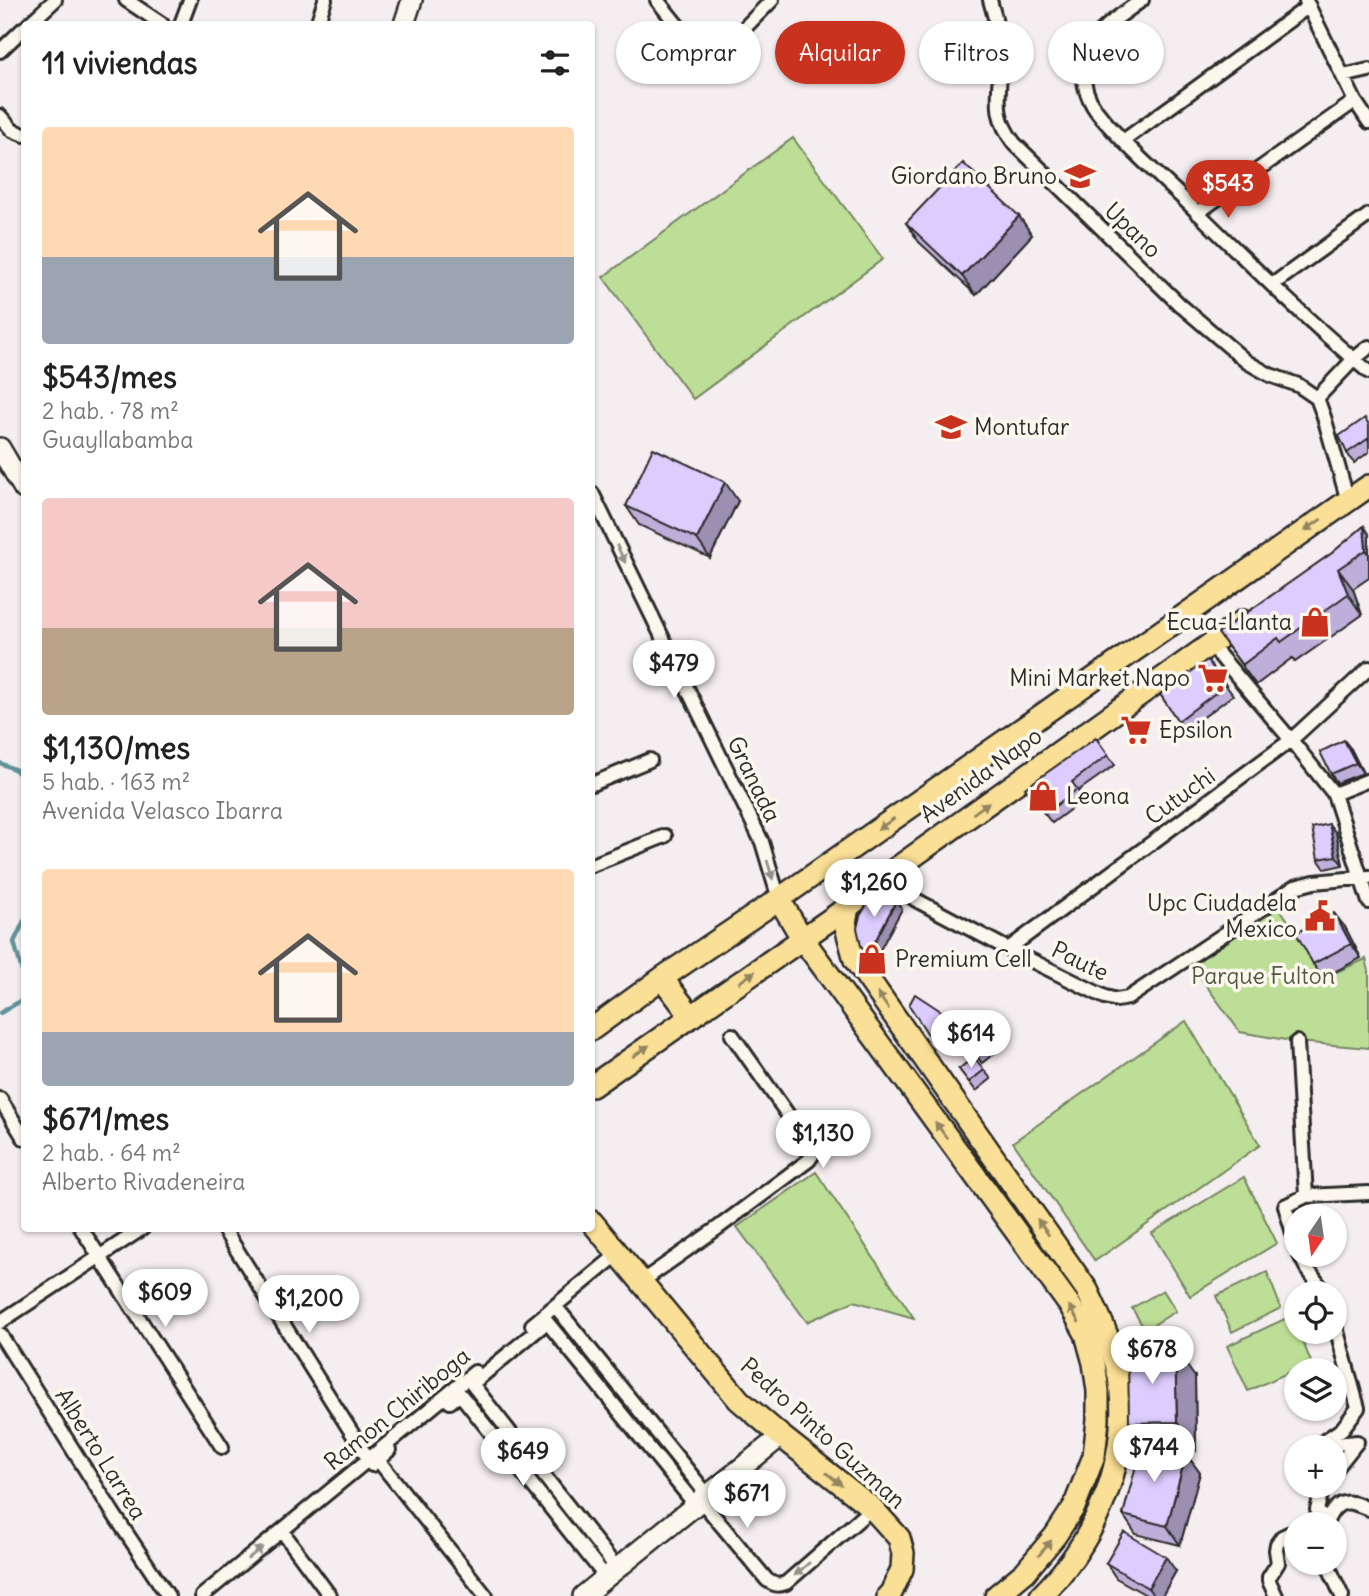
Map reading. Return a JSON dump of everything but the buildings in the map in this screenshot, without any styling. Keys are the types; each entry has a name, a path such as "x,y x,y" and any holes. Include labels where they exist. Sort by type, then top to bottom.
{"main road":[{"path":"405,21 412,0"},
{"path":"0,447 21,484"},
{"name":"Avenida Napo","path":"595,1027 1369,486"},
{"name":"Avenida Napo","path":"595,1084 848,907 890,873 1255,612"},
{"path":"779,899 802,939 1071,1307 1086,1334 1098,1391 1094,1456 1074,1507 1055,1536 1025,1572 996,1596"},
{"path":"848,907 845,923 855,960 1087,1290 1102,1321 1115,1361 1121,1390 1122,1425 1114,1473 1096,1518 1078,1551 1059,1578 1041,1596"},
{"path":"662,978 691,1016"},
{"name":"Pedro Pinto Guzman","path":"595,1226 739,1400 780,1436 872,1508 899,1538 902,1569 888,1596"},
{"path":"583,1596 607,1568 697,1495 780,1436"}],"street":[{"path":"32,21 55,0"},
{"path":"126,0 152,21"},
{"path":"183,20 190,0"},
{"path":"318,21 325,0"},
{"path":"657,0 691,43 705,53 722,51 772,0"},
{"name":"Upano","path":"990,0 999,40 1000,118 1014,143 1179,304 1247,362 1270,375 1298,385 1317,398"},
{"path":"1142,0 1104,28 1088,50 1084,81 1090,99 1102,118 1123,141 1272,285 1369,372"},
{"path":"1123,141 1307,3 1355,101 1369,122"},
{"path":"0,51 21,31"},
{"path":"1343,76 1369,70"},
{"path":"1197,213 1355,101"},
{"path":"0,116 12,130 21,134"},
{"path":"1272,285 1369,215"},
{"path":"1348,501 1317,398 1369,347"},
{"name":"Granada","path":"595,499 762,842 779,899"},
{"path":"1210,644 1334,794 1366,878 1369,902"},
{"name":"Cutuchi","path":"1008,949 1291,740 1369,668"},
{"path":"595,783 650,760"},
{"path":"1334,794 1369,780"},
{"path":"595,864 664,836"},
{"name":"Paute","path":"890,873 900,888 916,900 1008,949 1105,997 1118,1000 1128,998 1295,887 1314,882 1366,878"},
{"path":"641,1282 799,1168 813,1154 732,1035"},
{"path":"1297,1042 1306,1196"},
{"path":"0,1099 21,1133"},
{"path":"1289,1204 1306,1196 1369,1193"},
{"path":"83,1232 222,1447"},
{"path":"0,1322 137,1232"},
{"path":"226,1232 368,1460 475,1596"},
{"name":"Ramon Chiriboga","path":"202,1596 462,1383 554,1312 618,1254"},
{"path":"554,1312 697,1495"},
{"path":"607,1568 472,1384 547,1322 773,1585 786,1583 872,1508"},
{"name":"Alberto Larrea","path":"0,1334 168,1596"},
{"path":"1333,1435 1342,1429 1358,1408 1340,1344"},
{"path":"462,1383 607,1568"},
{"path":"486,1596 378,1460 460,1394 607,1568"},
{"path":"1347,1443 1357,1442 1347,1455"},
{"path":"1332,1512 1345,1502 1369,1509"},
{"path":"282,1531 330,1596"},
{"path":"1276,1596 1269,1577 1278,1563 1277,1544 1284,1536"},
{"path":"1332,1575 1342,1596"}],"green space":[{"path":"793,138 883,259 693,399 603,277"},
{"name":"Parque Fulton","path":"1274,900 1323,978 1366,959 1369,971 1369,1048 1297,1042 1240,1032 1187,959"},
{"path":"1186,1021 1260,1145 1095,1261 1013,1142"},
{"path":"816,1172 914,1318 854,1301 807,1322 737,1227"},
{"path":"1244,1177 1277,1243 1190,1296 1152,1233"},
{"path":"1267,1272 1281,1308 1232,1332 1216,1296"},
{"path":"1163,1290 1176,1311 1145,1330 1132,1308"},
{"path":"1284,1319 1284,1344 1304,1344 1309,1358 1284,1358 1284,1374 1248,1391 1227,1346"}],"waterway":[{"path":"0,763 16,770 21,776"},
{"path":"21,927 14,942 21,967"},
{"path":"0,1013 21,1001"}],"place":[{"name":"Giordano Bruno","path":"1080,176"},
{"name":"Montufar","path":"951,427"},
{"name":"Ecua-Llanta","path":"1315,622"},
{"name":"Mini Market Napo","path":"1213,678"},
{"name":"Epsilon","path":"1136,730"},
{"name":"Leona","path":"1043,796"},
{"name":"Upc Ciudadela Mexico","path":"1320,916"},
{"name":"Premium Cell","path":"872,959"}]}
